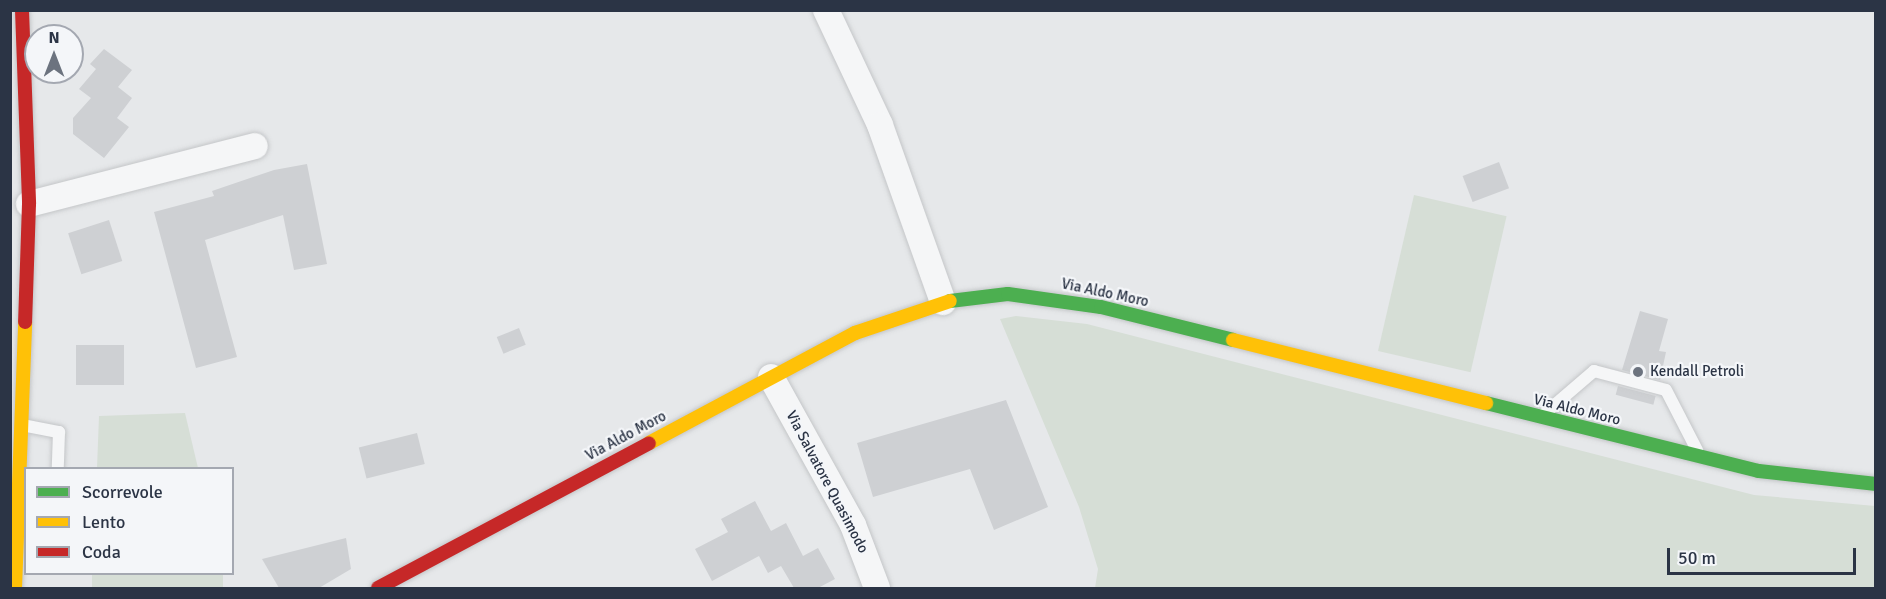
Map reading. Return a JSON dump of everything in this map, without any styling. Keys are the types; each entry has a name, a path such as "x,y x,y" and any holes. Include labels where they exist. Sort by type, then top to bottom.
{"main road":[{"path":"15,588 21,551 15,487 21,425 29,204 22,10"},
{"name":"Via Aldo Moro","path":"378,588 855,333 943,302 1008,294 1101,307 1759,471 1875,484"}],"street":[{"path":"826,10 880,125 943,302"},
{"path":"29,204 255,146"},
{"name":"Via Salvatore Quasimodo","path":"771,377 853,525 878,588"}],"lane":[{"path":"1539,418 1594,371 1666,390 1700,457"},
{"path":"21,425 59,432 58,467"}],"shaded area":[{"path":"1414,195 1507,216 1471,372 1378,351"},
{"path":"1016,316 1087,324 1754,495 1875,506 1875,588 1095,588 1098,569 1079,507 1000,319"},
{"path":"185,413 198,467 97,467 99,416"},
{"path":"92,575 223,575 223,588 92,588"}],"building":[{"path":"104,49 132,70 118,87 132,98 117,118 129,127 104,158 73,134 73,118 91,98 79,89 96,69 90,64"},
{"path":"1499,162 1509,188 1473,202 1463,176"},
{"path":"307,164 327,264 294,270 283,215 205,240 237,357 196,368 154,212 214,196 212,191 274,170"},
{"path":"109,220 122,261 81,274 68,233"},
{"path":"1640,311 1668,319 1659,351 1666,352 1660,380 1622,370"},
{"path":"519,328 526,345 503,354 497,337"},
{"path":"76,345 124,345 124,385 76,385"},
{"path":"1618,386 1656,396 1653,405 1616,395"},
{"path":"1006,400 1048,507 994,530 970,469 873,497 857,443"},
{"path":"417,433 425,464 367,479 359,448"},
{"path":"755,501 771,531 786,523 803,556 818,548 835,579 818,588 794,588 781,566 768,573 759,556 712,581 695,549 728,532 721,519"},
{"path":"346,538 351,569 319,588 279,588 262,559"}],"traffic: fast":[{"path":"950,301 1008,294 1101,307 1233,340"},
{"path":"1486,403 1759,471 1876,484"}],"traffic: slow":[{"path":"649,443 855,333 950,301"},
{"path":"15,588 25,322"},
{"path":"1233,340 1486,403"}],"traffic: jam":[{"path":"22,10 29,204 25,322"},
{"path":"378,588 649,443"}],"place":[{"name":"Kendall Petroli","path":"1638,372"}]}
